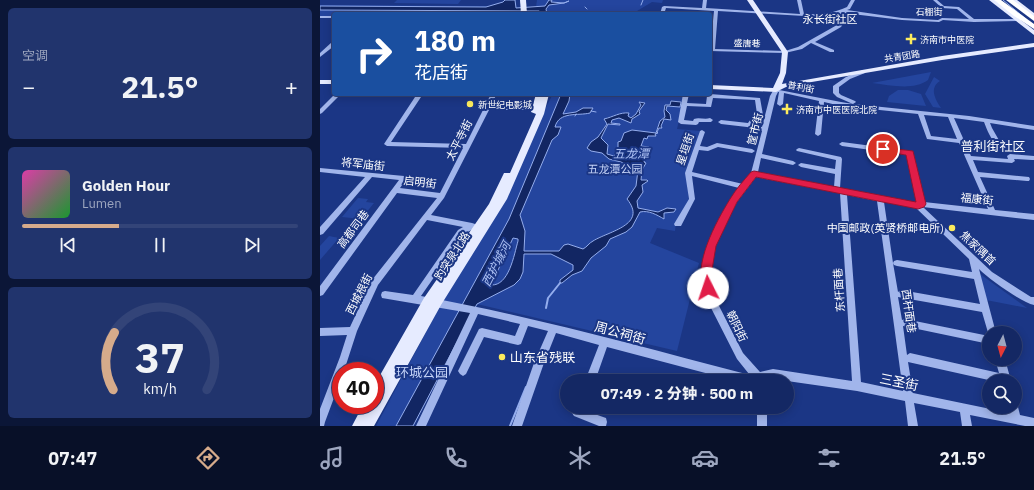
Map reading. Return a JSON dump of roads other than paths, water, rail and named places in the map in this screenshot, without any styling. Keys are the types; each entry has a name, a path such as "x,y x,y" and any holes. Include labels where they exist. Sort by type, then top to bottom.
{"highway":[{"path":"997,0 1016,15 1034,26"},
{"path":"1001,0 1034,26"},
{"path":"1005,0 1034,23"},
{"path":"1009,0 1034,17"}],"main road":[{"path":"523,0 526,12"},
{"path":"524,12 527,0"},
{"path":"712,82 763,86 779,91 783,73 785,52 750,0"},
{"path":"992,0 1034,33"},
{"path":"1014,0 1034,17"},
{"name":"共青团路","path":"712,87 779,91 786,84 1034,45"},
{"path":"320,82 332,82"},
{"name":"趵突泉北路","path":"367,426 436,302 475,226 492,206 534,114 538,96"},
{"name":"趵突泉北路","path":"384,382 503,199 540,114 545,96"},
{"path":"358,426 365,414"}],"street":[{"path":"704,9 705,0"},
{"path":"799,0 802,14"},
{"path":"842,11 849,8 853,0"},
{"path":"935,0 943,7 958,8 974,21"},
{"name":"石棚街","path":"663,12 664,7 829,15 842,11 939,21 942,19 974,21 1016,20"},
{"path":"712,50 716,10"},
{"name":"盛唐巷","path":"712,50 785,52 800,48 839,26 843,22 842,11"},
{"path":"320,17 332,17"},
{"path":"812,42 832,51"},
{"path":"320,47 330,47"},
{"path":"320,56 330,47"},
{"path":"866,71 836,86 836,93 846,99 869,105"},
{"path":"729,88 729,97"},
{"path":"779,91 780,104"},
{"name":"普利街","path":"779,91 840,104 920,112 1034,127"},
{"name":"普利街","path":"779,91 869,105 968,115 1034,127"},
{"name":"筐市街","path":"754,174 773,96 779,91"},
{"path":"320,112 336,96"},
{"path":"419,96 387,144 468,146"},
{"name":"太平寺街","path":"442,196 493,96"},
{"path":"686,96 681,122 696,123 696,120 710,120"},
{"path":"684,104 709,106 710,96 758,99 760,115 755,117 751,126 752,131 734,126"},
{"path":"818,134 822,100"},
{"path":"487,108 531,108"},
{"path":"920,112 929,138 961,141"},
{"path":"950,116 993,212"},
{"path":"987,121 996,142"},
{"path":"721,122 751,126 765,130"},
{"name":"星垣街","path":"688,173 702,132"},
{"path":"842,144 910,153 919,205"},
{"path":"697,148 708,149 717,145 752,151"},
{"path":"799,150 839,158 838,172 801,165"},
{"path":"759,155 793,163"},
{"path":"968,158 1012,162 1010,156 1032,158"},
{"name":"将军庙街","path":"320,170 404,178"},
{"name":"东杆面巷","path":"838,172 857,386"},
{"path":"678,224 692,199 688,173 744,187"},
{"name":"福康街","path":"754,174 919,205 1034,217"},
{"name":"朝阳街","path":"754,174 734,200 711,246 706,276 712,300 740,356 754,374"},
{"path":"976,174 1027,179"},
{"path":"320,232 370,175"},
{"name":"高都司巷","path":"320,292 404,178"},
{"name":"启明街","path":"396,190 442,196"},
{"name":"西城根街","path":"320,422 322,413 354,331 375,283 442,196"},
{"name":"西杆面巷","path":"880,198 913,426"},
{"name":"焦家隅首","path":"919,205 989,274 1032,301"},
{"path":"426,217 475,226"},
{"path":"415,299 461,232 475,226"},
{"path":"971,257 990,326"},
{"path":"897,262 977,276"},
{"path":"901,294 986,309"},
{"name":"周公祠街","path":"385,295 436,302 526,322 605,342 711,374"},
{"path":"421,426 476,310"},
{"path":"463,371 482,332 518,341 526,322"},
{"path":"905,323 982,339"},
{"path":"517,426 539,363 553,329"},
{"path":"320,332 354,331"},
{"path":"593,374 605,342"},
{"path":"910,358 982,374"},
{"name":"三圣街","path":"794,377 857,386 1034,422"},
{"path":"964,408 967,426"},
{"path":"580,414 602,422"},
{"path":"762,414 762,426"},
{"path":"1015,414 1016,418"}],"water":[{"path":"505,0 515,0 516,8 545,6 549,0 552,0 551,2 564,3 549,5 546,9 547,12 320,10 320,6 486,7"},
{"path":"560,96 570,96 563,114 576,112 583,108 593,108 590,113 565,116 560,118 557,122 555,127 561,127 558,135 552,140 520,215 525,231 524,251 559,251 564,245 568,244 583,249 600,237 624,226 630,221 633,215 632,208 627,199 636,186 638,170 621,162 609,159 602,153 591,151 587,148 591,142 598,137 607,124 604,119 626,113 629,113 628,116 631,118 636,114 641,105 639,102 645,103 639,111 640,114 632,119 631,123 619,118 612,120 611,123 620,125 608,124 601,138 608,145 607,154 614,156 618,151 618,142 621,141 624,133 632,130 656,133 660,121 665,117 665,105 670,105 671,101 681,102 680,107 667,106 666,110 670,114 671,120 664,119 661,126 662,128 659,128 658,133 655,134 656,136 648,136 647,139 644,138 641,146 649,147 644,162 646,163 642,170 641,180 648,181 642,185 643,192 637,201 638,208 658,212 667,208 676,209 674,212 664,213 664,219 650,212 640,212 632,227 626,232 610,239 606,246 591,258 582,271 572,275 562,283 560,283 560,280 573,270 573,265 551,254 524,254 523,272 520,279 514,285 477,304 413,426 396,426 509,219","holes":["513,238 518,239 510,269 502,281 491,285"]}],"waterway":[{"path":"641,5 643,0"},
{"path":"1003,0 1026,19"},
{"path":"591,111 596,112"},
{"path":"546,308 548,298 560,283"},
{"path":"510,426 526,387"}],"place":[{"name":"济南市中医院","path":"911,39"},
{"name":"新世纪电影城","path":"470,104"},
{"name":"济南市中医医院北院","path":"787,109"},
{"name":"中国邮政(英贤桥邮电所)","path":"952,228"},
{"name":"山东省残联","path":"502,357"}],"district":[{"name":"永长街社区","path":"830,19"},
{"name":"普利街社区","path":"993,146"}],"water label":[{"name":"五龙潭","path":"631,153"},
{"name":"西护城河","path":"496,264"}],"park label":[{"name":"五龙潭公园","path":"615,169"},
{"name":"环城公园","path":"422,372"}]}
